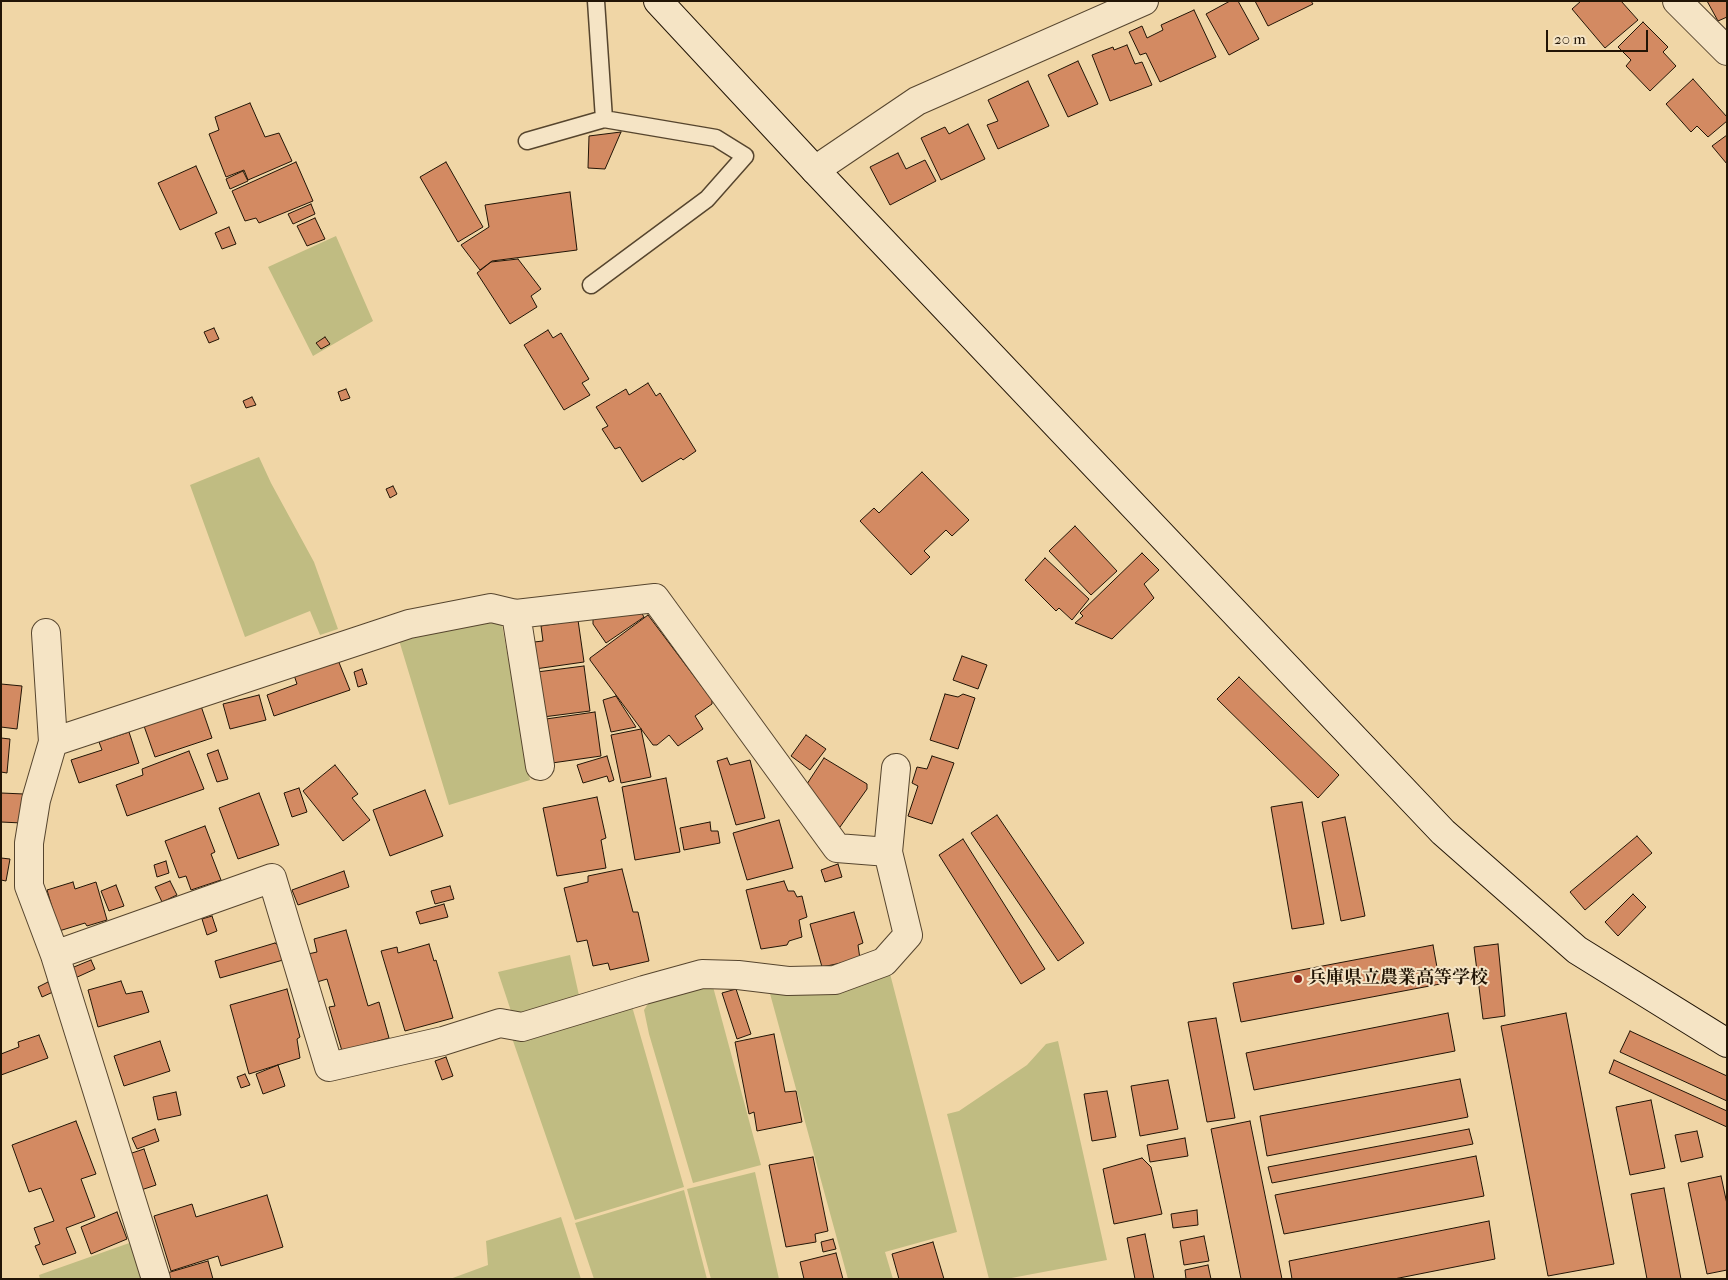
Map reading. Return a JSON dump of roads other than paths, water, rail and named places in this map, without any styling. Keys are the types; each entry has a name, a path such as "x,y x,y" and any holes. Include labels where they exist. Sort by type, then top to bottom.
{"street":[{"path":"658,1 1443,832 1577,950 1727,1043"},
{"path":"816,170 917,101 1144,1"},
{"path":"1677,1 1727,51"},
{"path":"53,742 409,624 491,608 516,614 655,598 837,848 888,852"},
{"path":"516,614 540,766"},
{"path":"46,634 53,742 36,800 29,843 29,886 55,955 156,1279"},
{"path":"55,955 272,878 329,1067 443,1041 500,1023 522,1027 702,974 738,975 788,981 835,980 884,962 908,935 888,852 896,768"}],"lane":[{"path":"596,1 604,119"},
{"path":"527,140 604,119 716,138 744,156 707,199 591,285"}],"place":[{"name":"兵庫県立農業高等学校","path":"1298,979"}]}
